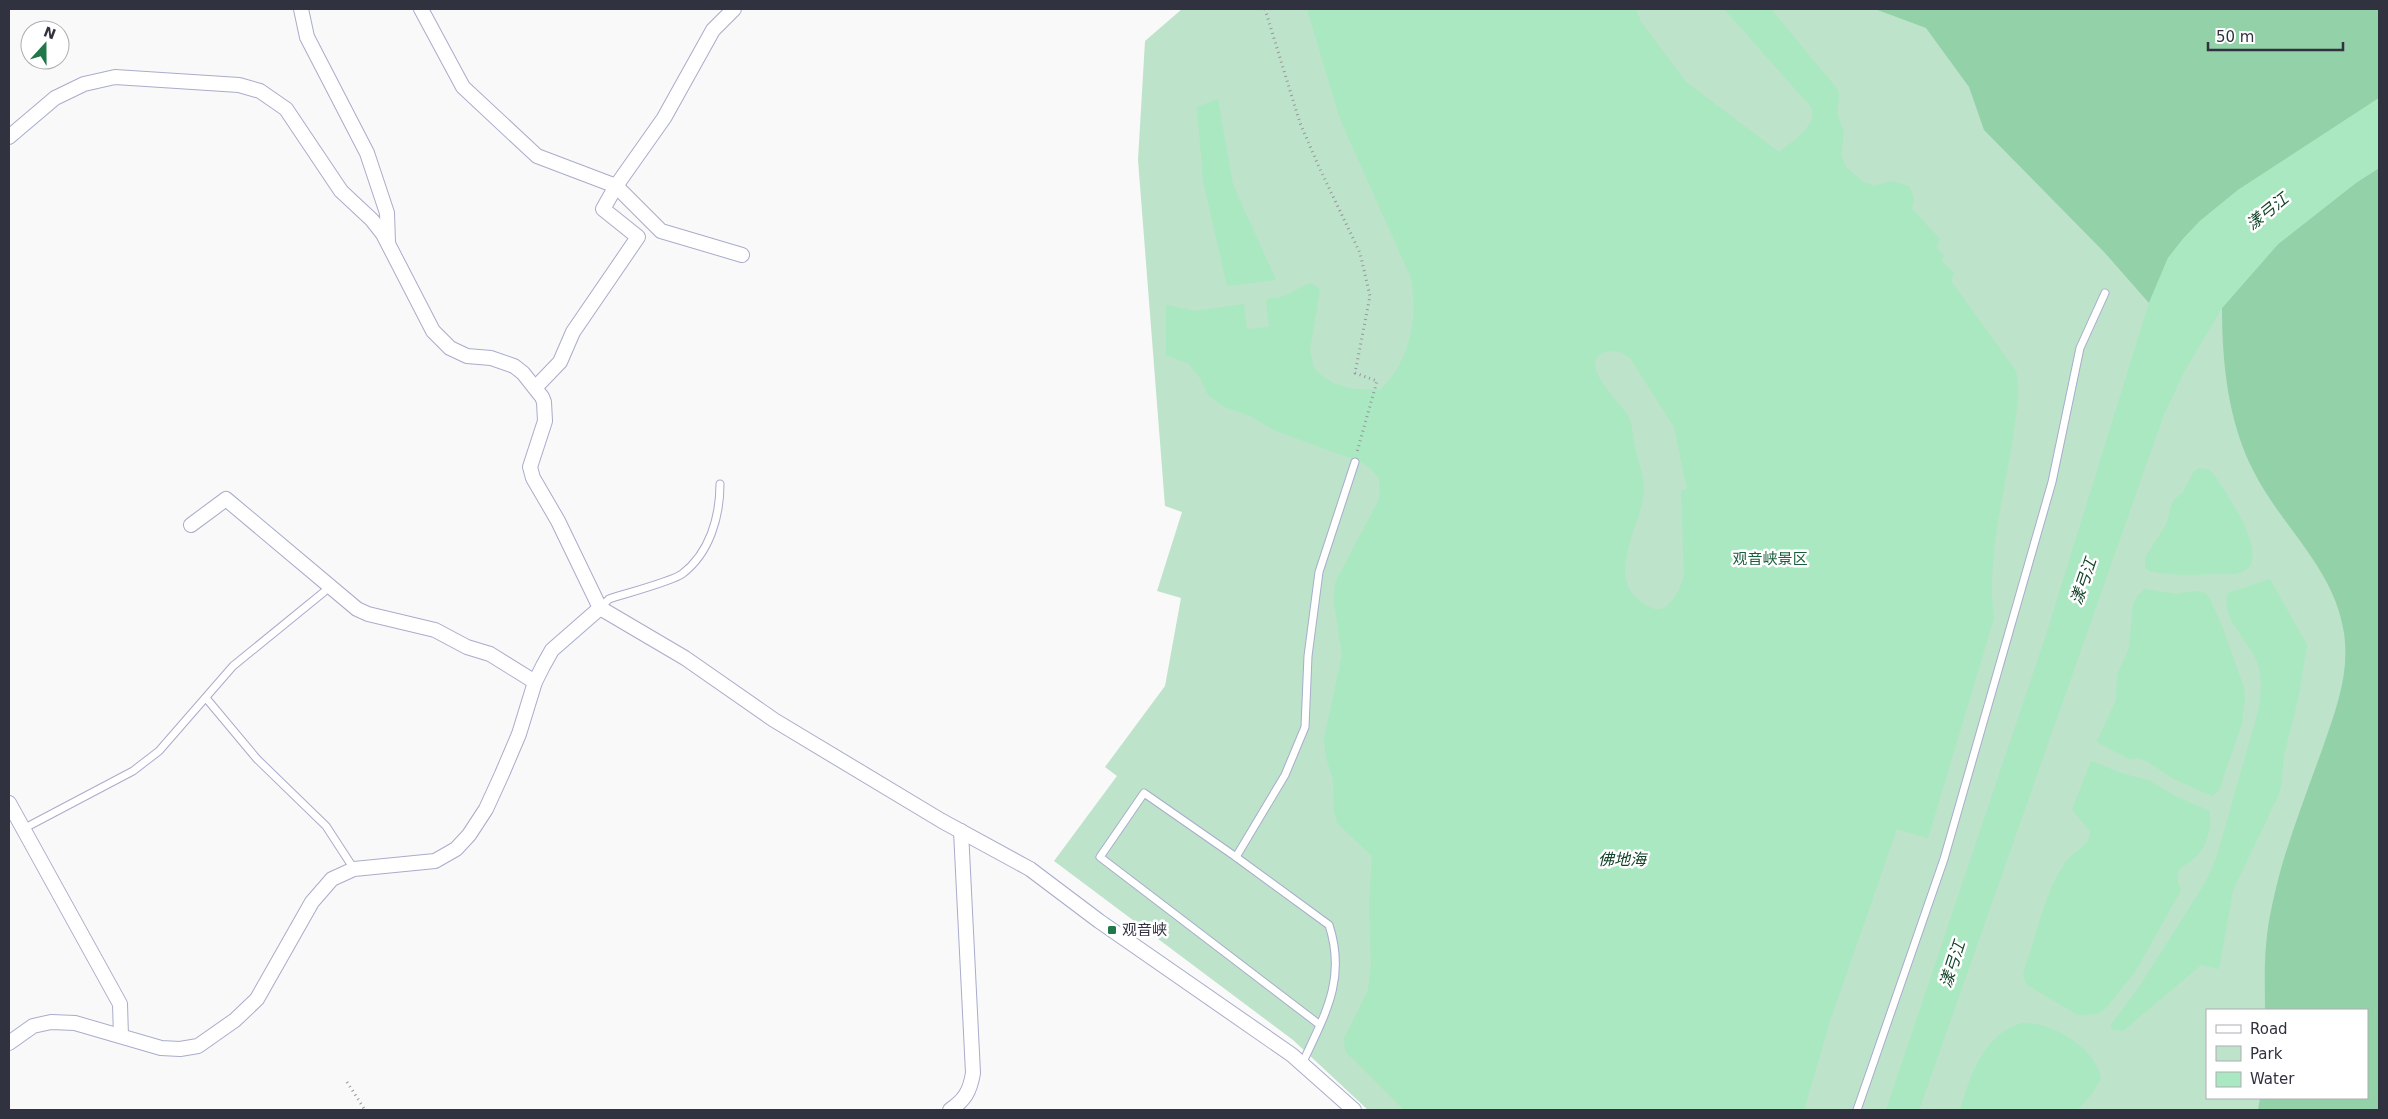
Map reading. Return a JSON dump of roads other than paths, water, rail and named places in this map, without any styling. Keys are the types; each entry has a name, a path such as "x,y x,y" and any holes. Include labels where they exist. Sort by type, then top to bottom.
{"street":[{"path":"301,9 307,37 367,153 387,213 388,245"},
{"path":"421,9 463,86 537,156 616,186 661,231 742,254"},
{"path":"535,388 560,362 573,332 638,236 603,209 616,186 664,118 713,30 734,9"},
{"path":"9,137 55,98 70,90 99,80 130,77 250,87 270,96 286,109 342,191 372,220 388,245 433,331 441,341 450,348 467,356 491,358 514,366 523,373 535,388 544,402 545,421 530,467 533,478 558,521 600,608 685,658 774,720 961,831 1030,869 1099,921 1302,1064 1354,1110"},
{"path":"191,525 226,499 357,609 368,614 435,630 467,647 490,654 535,682"},
{"path":"9,1043 33,1026 63,1022 75,1023 161,1048 180,1049 198,1046 235,1020 257,1000 312,902 323,887 337,876 354,869 435,861 456,849 469,835 486,809 498,783 519,734 535,682 552,650 600,608"},
{"path":"9,803 120,1004 121,1036"},
{"path":"950,1110 960,1104 968,1094 972,1073 961,831"}],"lane":[{"path":"1857,1110 1944,859 2052,482 2080,348 2105,293"},
{"path":"1236,856 1285,775 1305,727 1308,656 1319,572 1355,462"},
{"path":"600,608 609,599 682,575 698,556 712,533 719,508 720,484"},
{"path":"23,829 133,771 159,751 233,666 330,587"},
{"path":"206,698 257,759 326,826 354,869"},
{"path":"1302,1064 1320,1025 1331,998 1336,974 1334,941 1329,926 1236,856 1144,793 1100,856 1320,1025"}],"water":[{"name":"佛地海","path":"1307,9 1636,9 1641,22 1686,82 1779,152 1808,127 1812,114 1811,107 1724,9 1771,9 1838,90 1837,114 1844,132 1841,156 1846,167 1862,181 1874,186 1892,181 1909,186 1914,197 1912,209 1940,239 1936,247 1944,256 1941,260 1954,273 1951,281 2016,371 2018,398 2016,416 1997,530 1992,575 1994,618 1928,838 1897,829 1830,1021 1804,1110 1404,1110 1345,1051 1344,1039 1368,990 1371,965 1369,905 1372,856 1337,823 1334,811 1333,780 1326,757 1324,739 1342,655 1334,601 1335,583 1378,501 1380,496 1379,478 1361,462 1276,431 1250,416 1222,406 1208,395 1200,378 1189,364 1166,355 1166,305 1195,311 1244,304 1247,329 1269,327 1266,299 1281,297 1310,283 1320,289 1310,349 1314,368 1329,381 1344,387 1380,390 1391,378 1399,366 1410,338 1413,309 1411,278 1340,119","holes":["1607,351 1620,352 1630,358 1674,427 1687,489 1681,491 1684,575 1674,598 1668,605 1660,609 1648,606 1634,595 1627,582 1625,568 1627,552 1642,504 1643,479 1629,418 1603,383 1597,373 1595,364 1598,357"]},
{"name":"漾弓江","path":"2379,98 2379,168 2357,182 2278,244 2222,308 2184,372 2163,417 1919,1110 1886,1110 2046,635 2149,303 2168,258 2200,221 2238,190"},
{"path":"1218,99 1233,185 1276,280 1227,286 1203,180 1197,107"},
{"path":"2199,468 2207,469 2213,473 2234,506 2248,535 2252,549 2252,560 2247,569 2236,574 2181,575 2149,571 2145,568 2145,558 2167,523 2172,502 2183,492 2193,473"},
{"path":"2270,579 2307,645 2299,695 2284,755 2281,786 2233,890 2219,969 2201,965 2123,1031 2113,1030 2110,1026 2139,987 2205,883 2217,856 2258,712 2261,687 2260,674 2253,653 2231,620 2227,602 2228,593"},
{"path":"2145,589 2176,594 2195,591 2205,593 2209,597 2222,626 2244,688 2245,698 2242,723 2219,790 2212,796 2174,779 2148,762 2138,758 2129,759 2097,742 2116,700 2117,675 2129,648 2133,605 2137,596"},
{"path":"2091,761 2121,773 2150,781 2177,797 2210,811 2210,822 2209,833 2202,848 2179,871 2177,876 2181,890 2135,972 2106,1008 2098,1014 2078,1015 2027,985 2023,976 2042,912 2054,881 2068,859 2084,845 2089,836 2090,831 2072,810"},
{"path":"2022,1023 2046,1027 2058,1032 2070,1038 2090,1056 2101,1078 2091,1095 2077,1110 1960,1110 1974,1070 1988,1046 1997,1036"}],"place":[{"name":"观音峡","path":"1112,930"}],"park label":[{"name":"观音峡景区","path":"1770,559"}]}
